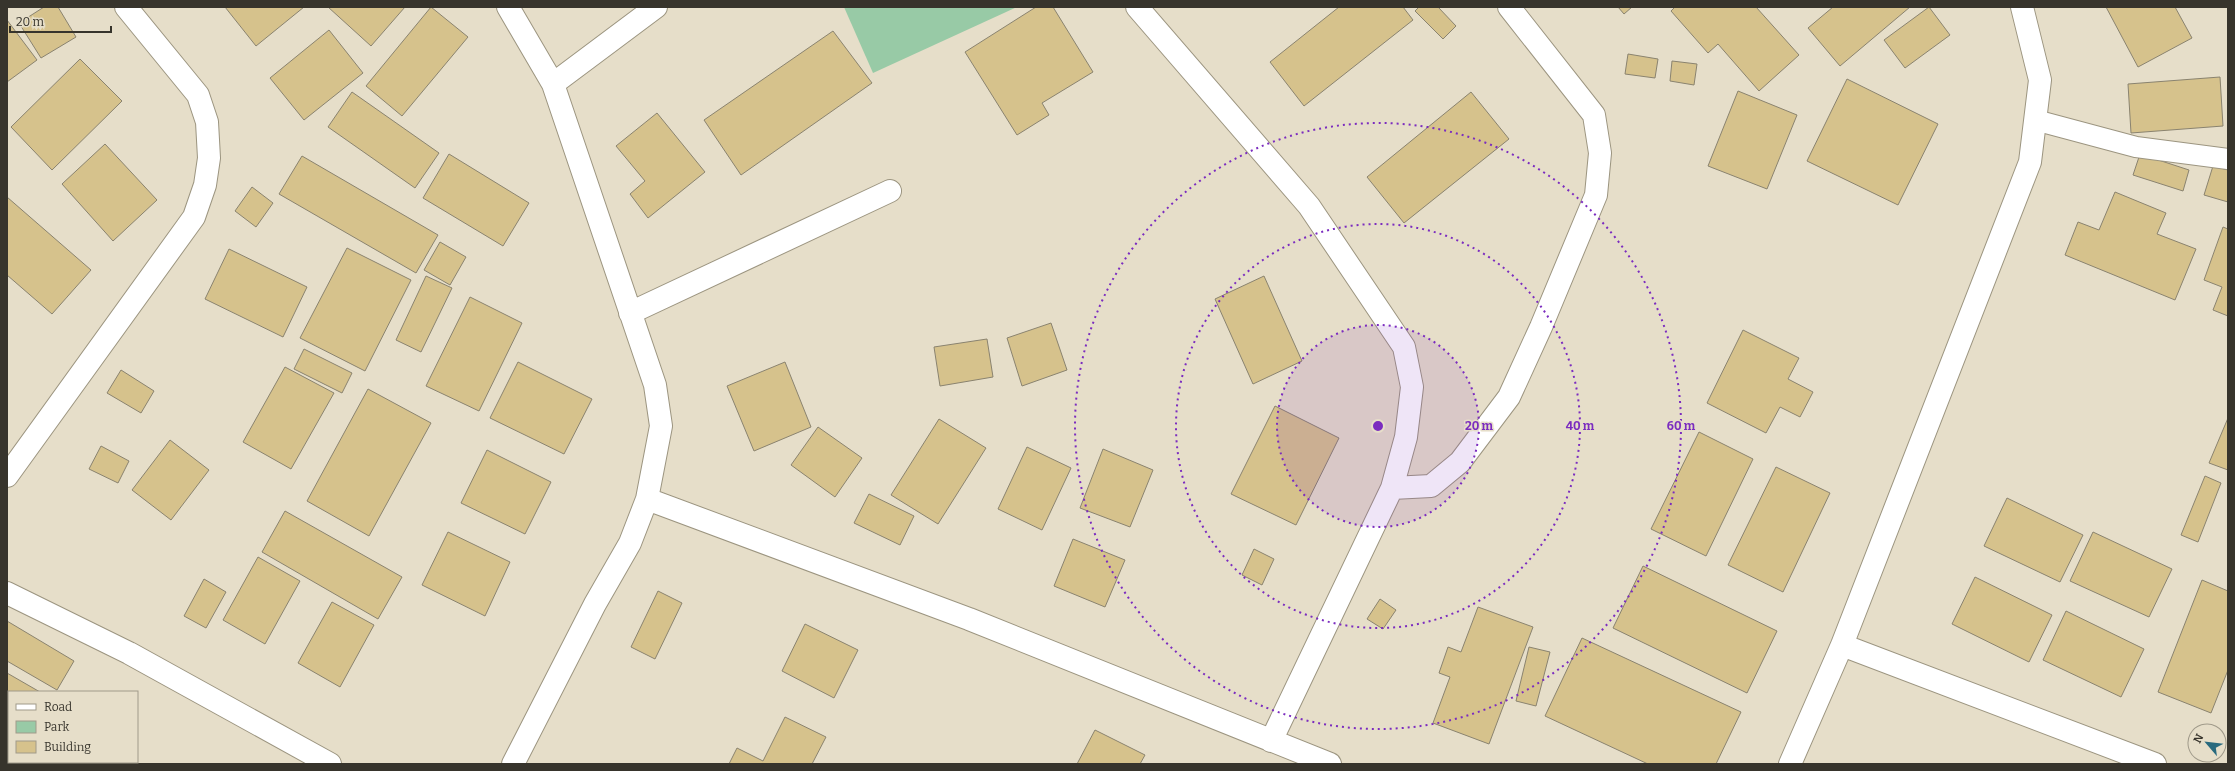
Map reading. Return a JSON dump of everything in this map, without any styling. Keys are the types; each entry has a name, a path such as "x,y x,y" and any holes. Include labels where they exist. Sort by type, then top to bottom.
{"street":[{"path":"7,476 194,217 205,185 209,158 207,122 198,95 126,7"},
{"path":"508,7 553,84 655,385 661,426 647,499 630,543 595,604 513,764"},
{"path":"553,84 656,7"},
{"path":"1392,488 1431,486 1460,462 1508,397 1541,327 1596,195 1600,153 1594,116 1509,7"},
{"path":"1790,764 1842,645 2030,162 2040,80 2022,7"},
{"path":"1145,10 1309,206 1404,347 1412,387 1406,437 1392,488 1271,741"},
{"path":"630,313 890,191"},
{"path":"647,499 969,619 1330,764"},
{"path":"7,593 129,653 330,764"},
{"path":"1842,645 2155,764"}],"lane":[{"path":"2035,120 2136,146 2228,159"}],"green space":[{"path":"844,7 1017,7 873,73"}],"building":[{"path":"44,7 58,7 76,37 41,58 19,23"},
{"path":"225,7 304,7 256,46"},
{"path":"328,7 405,7 371,46"},
{"path":"431,7 468,37 402,116 366,86"},
{"path":"1036,7 1053,7 1093,72 1042,103 1049,115 1017,135 965,52"},
{"path":"1339,7 1403,7 1413,20 1304,106 1270,62"},
{"path":"1419,7 1438,7 1456,26 1443,39 1415,11"},
{"path":"1618,7 1632,7 1624,14"},
{"path":"1675,7 1756,7 1799,55 1759,91 1718,44 1708,53 1671,11"},
{"path":"1833,7 1910,7 1840,66 1808,28"},
{"path":"1929,7 1950,35 1905,68 1884,40"},
{"path":"2106,7 2175,7 2192,38 2138,67"},
{"path":"7,20 37,60 7,82"},
{"path":"329,30 363,73 304,120 270,78"},
{"path":"833,31 872,83 741,175 704,120"},
{"path":"1628,54 1658,59 1655,78 1625,74"},
{"path":"80,59 122,101 52,170 11,127"},
{"path":"1672,61 1697,64 1694,85 1670,81"},
{"path":"2220,77 2223,126 2131,133 2128,84"},
{"path":"1847,79 1938,124 1898,205 1807,161"},
{"path":"1738,91 1797,115 1767,189 1708,166"},
{"path":"352,92 439,153 415,188 328,127"},
{"path":"1471,92 1509,139 1404,223 1367,177"},
{"path":"657,113 705,172 648,218 630,194 645,181 616,146"},
{"path":"105,144 157,200 113,241 62,184"},
{"path":"449,154 529,203 503,246 423,198"},
{"path":"2140,154 2189,170 2183,191 2133,175"},
{"path":"302,156 438,235 416,273 279,194"},
{"path":"2213,166 2228,170 2228,202 2204,195"},
{"path":"252,187 273,203 256,227 235,211"},
{"path":"2115,192 2166,213 2157,234 2196,249 2175,300 2065,255 2078,222 2099,230"},
{"path":"7,197 91,270 52,314 7,275"},
{"path":"2223,227 2228,229 2228,316 2213,310 2222,287 2204,280"},
{"path":"440,242 466,257 450,285 424,270"},
{"path":"347,248 411,280 365,371 300,338"},
{"path":"229,249 307,287 283,337 205,299"},
{"path":"426,276 452,288 421,352 396,340"},
{"path":"1264,276 1302,361 1253,384 1215,299"},
{"path":"470,297 522,323 479,411 426,386"},
{"path":"1051,323 1067,370 1022,386 1007,338"},
{"path":"1743,330 1799,358 1788,379 1813,392 1800,417 1780,407 1766,433 1707,403"},
{"path":"987,339 993,377 940,386 934,347"},
{"path":"304,349 352,373 342,393 294,369"},
{"path":"518,362 592,399 564,454 490,418"},
{"path":"785,362 811,427 754,451 727,386"},
{"path":"285,367 334,393 291,469 243,442"},
{"path":"121,370 154,391 141,413 107,393"},
{"path":"368,389 431,423 369,536 307,501"},
{"path":"1275,406 1339,438 1296,525 1231,494"},
{"path":"2228,418 2228,470 2209,463"},
{"path":"939,419 986,448 938,524 891,495"},
{"path":"818,427 862,458 835,497 791,465"},
{"path":"1699,432 1753,459 1706,556 1651,529"},
{"path":"170,440 209,470 171,520 132,490"},
{"path":"101,446 129,461 118,483 89,469"},
{"path":"1027,447 1071,468 1042,530 998,509"},
{"path":"1103,449 1153,470 1130,527 1080,508"},
{"path":"487,450 551,482 525,534 461,503"},
{"path":"1776,467 1830,493 1783,592 1728,565"},
{"path":"2205,476 2221,483 2198,542 2181,535"},
{"path":"869,494 914,516 900,545 854,523"},
{"path":"2007,498 2083,535 2060,582 1984,546"},
{"path":"285,511 402,577 378,619 262,552"},
{"path":"448,532 510,562 485,616 422,585"},
{"path":"2093,532 2172,569 2149,617 2070,581"},
{"path":"1073,539 1125,560 1105,607 1054,586"},
{"path":"1254,549 1274,559 1262,585 1242,575"},
{"path":"258,557 300,581 265,644 223,620"},
{"path":"1643,566 1777,631 1747,693 1613,628"},
{"path":"1975,577 2052,615 2029,662 1952,624"},
{"path":"204,579 226,592 206,628 184,616"},
{"path":"2202,580 2228,591 2228,670 2211,713 2158,692"},
{"path":"658,591 682,603 655,659 631,647"},
{"path":"1380,599 1396,610 1383,629 1367,619"},
{"path":"332,602 374,625 340,687 298,663"},
{"path":"1478,607 1533,627 1489,744 1433,723 1450,677 1439,673 1448,647 1461,652"},
{"path":"2066,611 2144,649 2121,697 2043,660"},
{"path":"7,621 74,661 57,690 7,661"},
{"path":"805,624 858,650 834,698 782,671"},
{"path":"1582,638 1741,712 1716,764 1648,764 1545,716"},
{"path":"1529,647 1550,652 1536,706 1516,701"},
{"path":"7,673 38,691 8,691 8,763 13,763 7,764"},
{"path":"785,717 826,737 812,764 729,764 737,748 763,761"},
{"path":"1095,730 1145,755 1140,764 1077,764"},
{"path":"36,763 120,763 120,764 35,764"}]}
